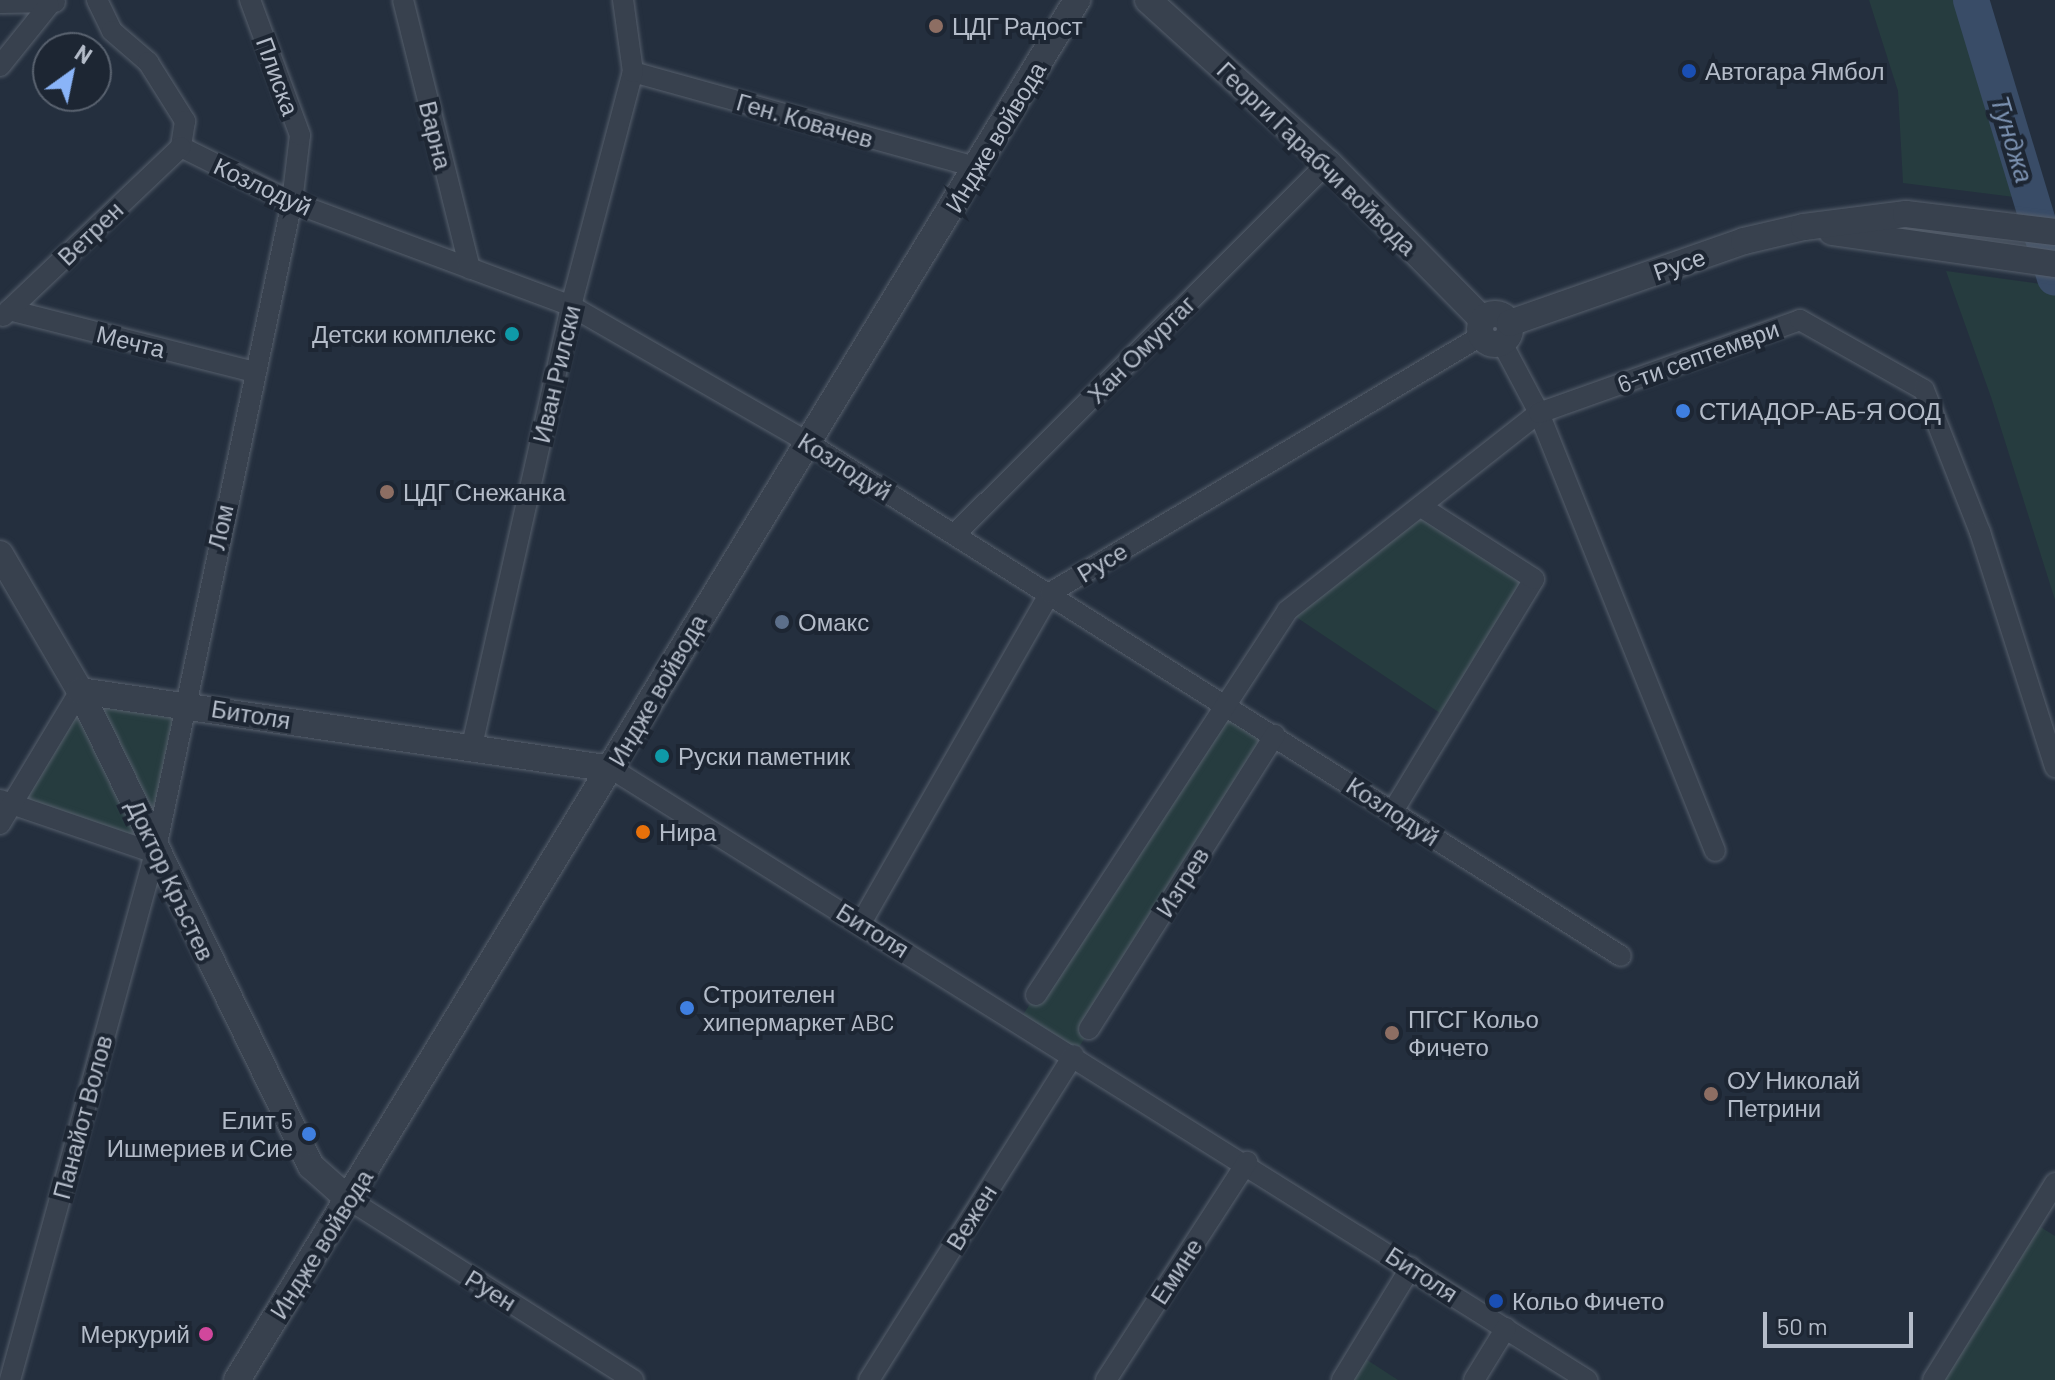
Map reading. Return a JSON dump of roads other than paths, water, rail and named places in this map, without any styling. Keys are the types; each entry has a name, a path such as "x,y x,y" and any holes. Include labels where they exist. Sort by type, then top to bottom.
{"street":[{"path":"97,0 112,31 148,62 185,121 181,147"},
{"name":"Плиска","path":"250,0 300,135 292,202"},
{"name":"Варна","path":"403,0 470,269"},
{"name":"Иван Рилски","path":"471,750 571,306 633,72 623,0"},
{"name":"Индже войвода","path":"237,1380 612,769 804,440 978,168 1076,0"},
{"name":"Георги Гарабчи войвода","path":"1148,0 1328,163 1494,330"},
{"path":"0,3 54,2"},
{"path":"0,66 54,2"},
{"name":"Ген. Ковачев","path":"633,72 978,168"},
{"name":"Козлодуй","path":"181,147 292,202 571,306 804,440 1621,956"},
{"name":"Ветрен","path":"4,315 181,147"},
{"name":"Хан Омуртаг","path":"955,534 1328,163"},
{"name":"Лом","path":"155,853 182,703 292,202"},
{"name":"Русе","path":"861,923 1050,593 1494,330 1744,241 1804,227 1906,214 2055,232"},
{"path":"1804,227 2055,264"},
{"name":"Мечта","path":"4,315 254,372"},
{"name":"6-ти септември","path":"1224,703 1287,611 1539,413 1800,320 1924,390 1980,532 2055,767"},
{"path":"1494,330 1539,413 1715,851"},
{"path":"1393,811 1534,579 1420,506"},
{"name":"Доктор Кръстев","path":"0,554 80,691 155,853 311,1166 348,1199"},
{"path":"0,824 5,802 80,691"},
{"name":"Битоля","path":"80,691 182,703 471,750 612,769 1247,1162 1587,1380"},
{"path":"1036,995 1224,703"},
{"name":"Изгрев","path":"1089,1029 1275,735"},
{"path":"5,802 155,853"},
{"name":"Панайот Волов","path":"10,1380 155,853"},
{"name":"Вежен","path":"869,1380 1074,1055"},
{"name":"Емине","path":"1106,1380 1247,1162"},
{"path":"1933,1380 2055,1183"},
{"name":"Руен","path":"348,1199 633,1380"},
{"path":"1342,1380 1411,1267"},
{"path":"1474,1380 1506,1328"}],"waterway":[{"name":"Тунджа","path":"1971,0 2055,278"}],"place":[{"name":"ЦДГ Радост","path":"936,26"},
{"name":"Автогара Ямбол","path":"1689,71"},
{"name":"Детски комплекс","path":"512,334"},
{"name":"СТИАДОР-АБ-Я ООД","path":"1683,411"},
{"name":"ЦДГ Снежанка","path":"387,492"},
{"name":"Омакс","path":"782,622"},
{"name":"Руски паметник","path":"662,756"},
{"name":"Нира","path":"643,832"},
{"name":"Строителен хипермаркет ABC","path":"687,1008"},
{"name":"ПГСГ Кольо Фичето","path":"1392,1033"},
{"name":"ОУ Николай Петрини","path":"1711,1094"},
{"name":"Елит 5 Ишмериев и Сие","path":"309,1134"},
{"name":"Кольо Фичето","path":"1496,1301"},
{"name":"Меркурий","path":"206,1334"}]}
